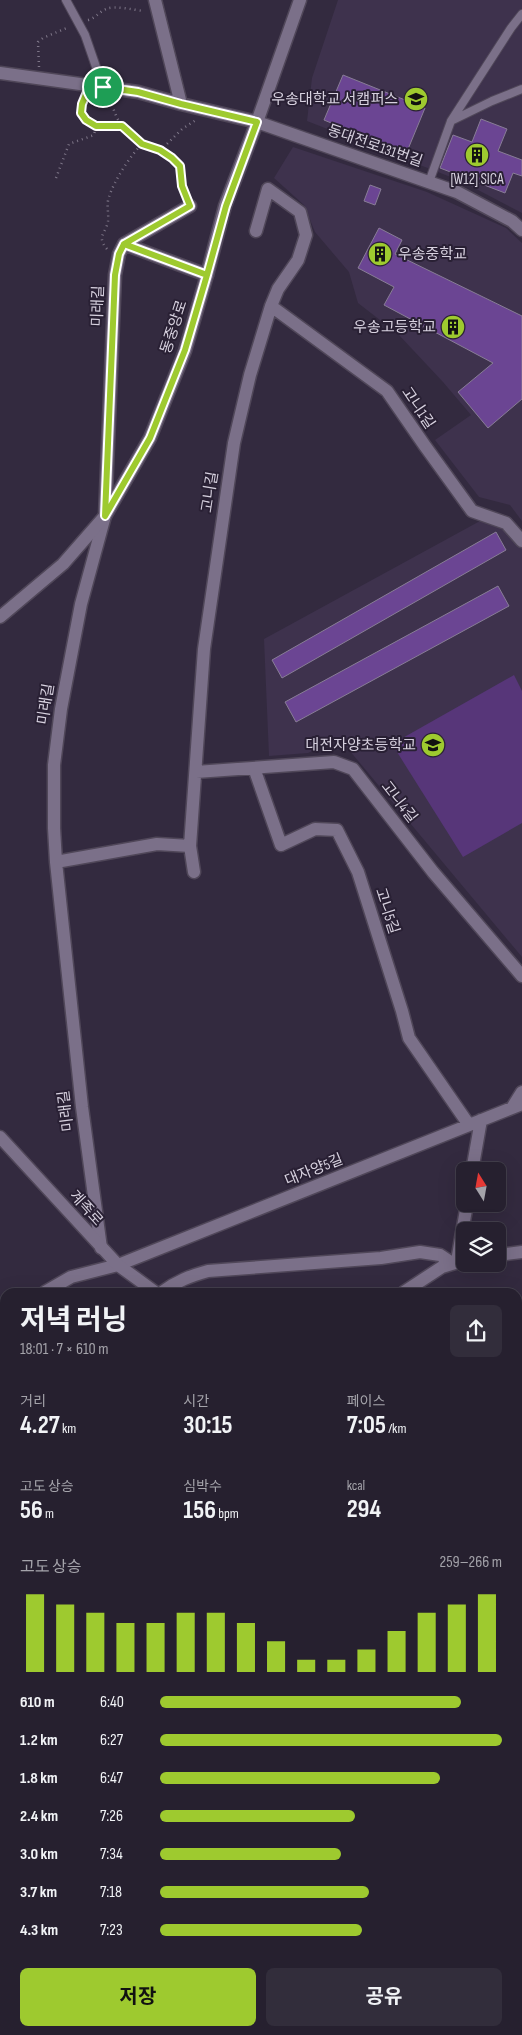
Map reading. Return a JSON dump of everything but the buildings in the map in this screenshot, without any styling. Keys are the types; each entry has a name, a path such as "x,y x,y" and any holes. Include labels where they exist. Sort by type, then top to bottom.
{"street":[{"path":"155,0 181,104"},
{"name":"동중앙로","path":"0,617 63,564 105,516 150,438 185,350 226,206 300,0"},
{"name":"동대전로131번길","path":"0,73 138,92 257,122 457,192 512,221 522,230"},
{"name":"고니길","path":"194,872 190,846 204,650 234,442 250,375 271,306 278,289 298,260 306,235 300,212 268,189 256,231"},
{"path":"124,244 190,206"},
{"path":"124,244 207,275"},
{"name":"미래길","path":"100,1248 82,1107 56,862 54,765 61,709 81,604 105,516 115,275 119,254 124,244"},
{"name":"고니1길","path":"271,306 387,391 472,510 506,523 522,541"},
{"name":"고니4길","path":"196,772 334,762 353,769 433,872 522,976"},
{"name":"고니5길","path":"254,768 281,846 315,829 337,830 358,872 409,1038 475,1123"},
{"path":"56,862 157,844 190,846"},
{"path":"517,1106 522,1092"},
{"name":"대자양5길","path":"51,1288 71,1277 118,1266 517,1106"},
{"path":"473,1162 475,1123"},
{"name":"계족로","path":"0,1137 100,1248 118,1266 150,1288"},
{"path":"167,1288 187,1277 208,1271 381,1258 420,1252 440,1255 456,1260"},
{"path":"506,1254 522,1252"},
{"path":"410,1288 442,1267 456,1262"}],"lane":[{"path":"66,0 85,35 101,87"},
{"path":"430,182 451,121 522,14"},
{"path":"451,121 522,89"}],"path":[{"path":"122,126 96,126 86,120 81,113 82,104 101,87 122,126 142,144 160,150 180,166 182,186 190,206"},
{"path":"160,150 182,130 209,111"},
{"path":"56,178 69,144 94,136 96,126"},
{"path":"108,250 102,243 101,236 108,222 109,196 132,154 142,144"}],"shaded area":[{"name":"우송대학교 서캠퍼스","path":"338,0 522,0 522,213 461,181 307,121 312,78"},
{"path":"293,147 427,192 506,228 522,243 522,521 510,505 479,497 435,440 471,415 398,334 358,303 349,272 315,232 304,205 274,178"},
{"name":"대전자양초등학교","path":"480,521 504,529 522,548 522,957 339,738 308,753 269,756 264,639"},
{"path":"514,675 522,691 522,823 463,857 392,744"}],"place":[{"name":"우송대학교 서캠퍼스","path":"416,99"},
{"name":"[W12] SICA","path":"477,155"},
{"name":"우송중학교","path":"380,254"},
{"name":"우송고등학교","path":"453,327"},
{"name":"대전자양초등학교","path":"433,745"}],"route":[{"path":"103,87 90,85 82,104 81,113 86,120 96,126 122,126 142,144 160,150 172,158 180,166 182,186 190,206 124,244 207,275 185,350 150,438 105,516 115,275 119,254 124,244 166,260 207,275 226,206 257,122 138,92 103,87"}]}
